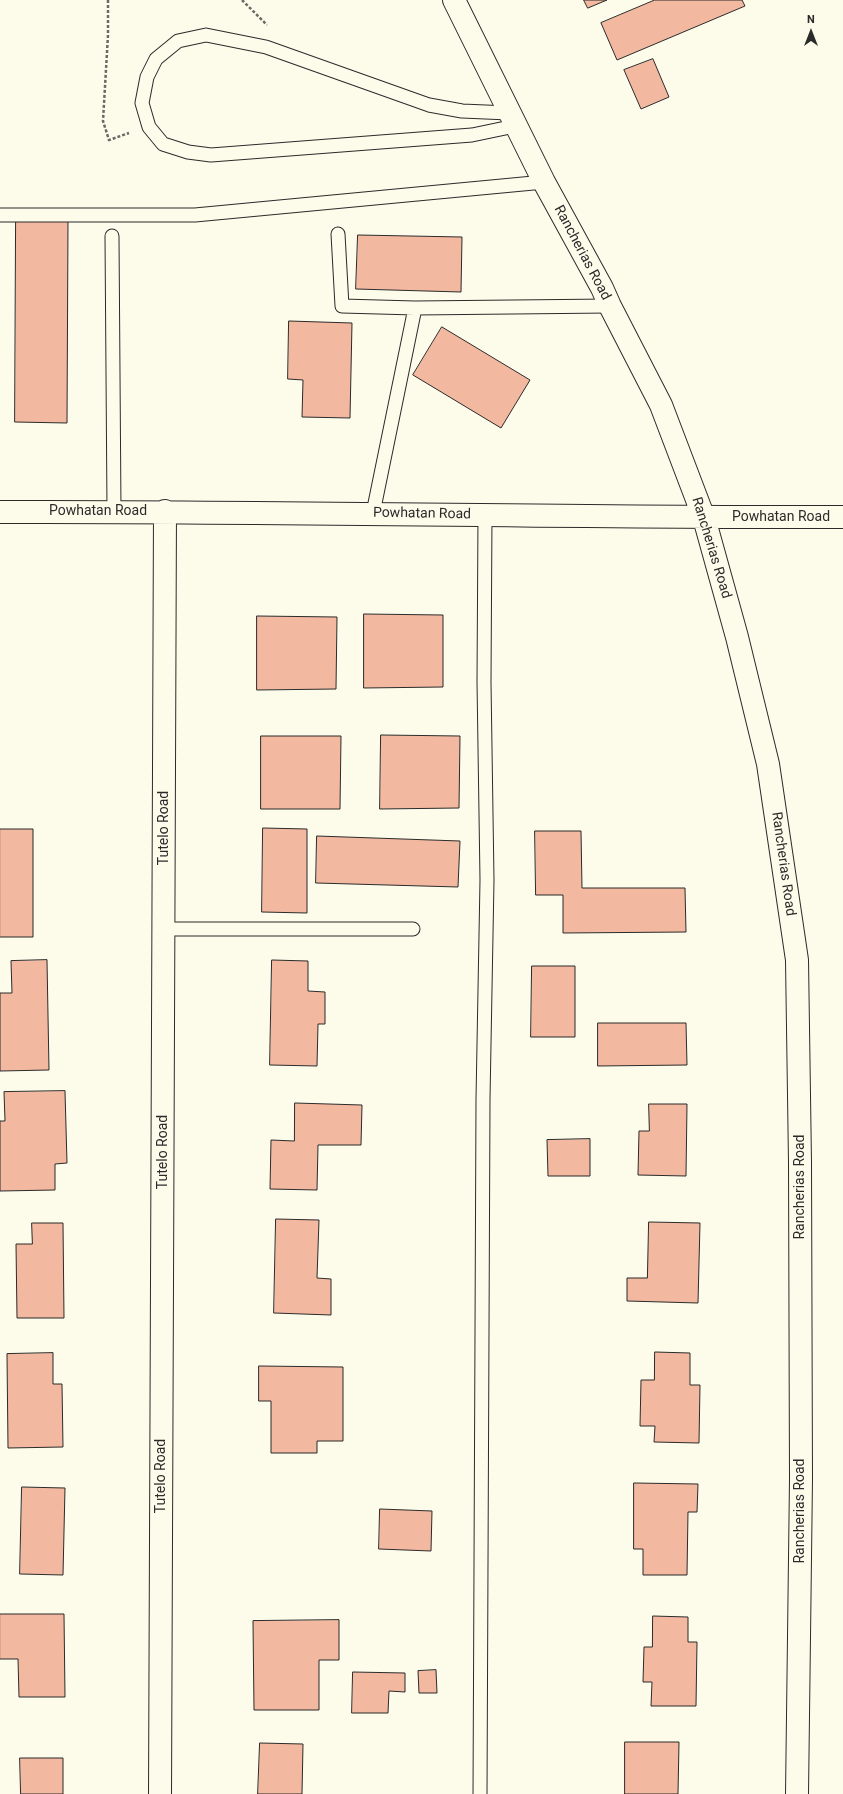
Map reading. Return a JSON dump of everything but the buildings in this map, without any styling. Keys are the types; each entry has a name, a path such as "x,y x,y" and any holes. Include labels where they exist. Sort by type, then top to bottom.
{"street":[{"name":"Rancherias Road","path":"454,0 544,182 602,288 661,405 704,518 737,637 768,764 797,960 800,1171 801,1479 797,1794"},
{"name":"Powhatan Road","path":"0,512 165,511 704,518 843,517"},
{"name":"Tutelo Road","path":"160,1794 165,511"}],"lane":[{"path":"206,35 266,47 429,105 512,119 472,135 211,154 188,152 163,144 149,127 142,103 147,77 156,59 178,41 206,35"},
{"path":"0,215 195,215 544,182"},
{"path":"338,234 342,306 415,308 610,306"},
{"path":"112,236 114,511"},
{"path":"373,513 415,308"},
{"path":"480,1794 483,1099 487,880 484,682 485,515"},
{"path":"163,929 413,929"}],"path":[{"path":"108,0 108,35 103,121 109,140 149,127"},
{"path":"242,0 267,23 266,47"}]}
